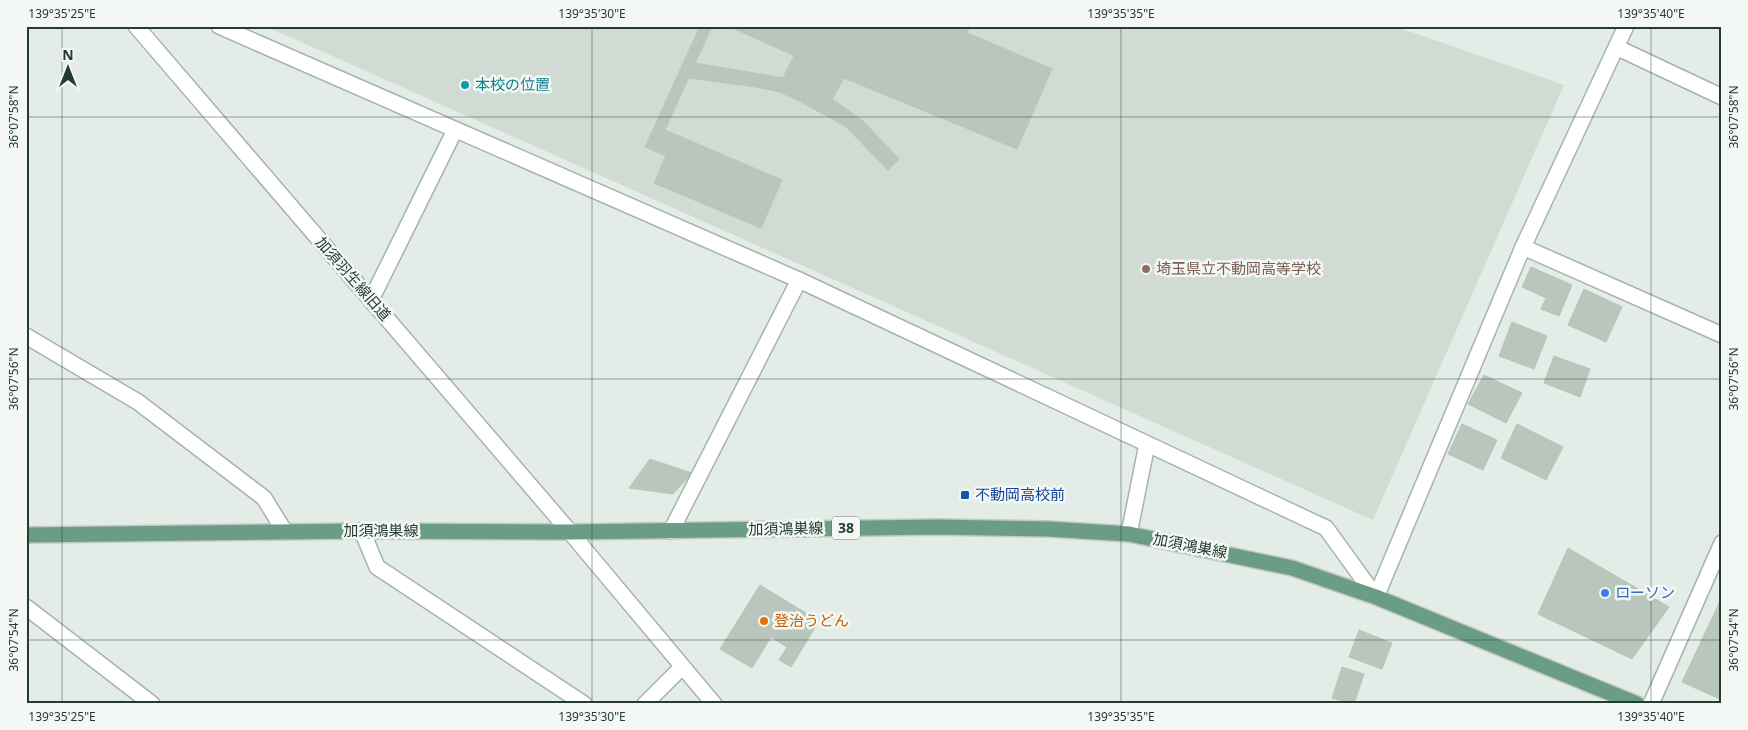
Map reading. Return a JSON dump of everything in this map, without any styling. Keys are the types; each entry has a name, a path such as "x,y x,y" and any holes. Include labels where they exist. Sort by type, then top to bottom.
{"main road":[{"name":"加須鴻巣線","path":"26,535 362,531 570,532 937,527 1048,529 1129,534 1292,568 1376,596 1636,704"}],"street":[{"name":"加須羽生線旧道","path":"136,26 570,532 714,704"},
{"path":"219,26 799,280 1326,528 1376,596"},
{"path":"1376,596 1523,247 1618,48 1626,26"},
{"path":"1618,48 1722,96"},
{"path":"371,300 455,130"},
{"path":"1523,247 1722,335"},
{"path":"671,531 799,280"},
{"path":"26,336 138,402 154,414 264,498 285,532"},
{"path":"1129,534 1148,444"},
{"path":"362,531 377,567 584,704"},
{"path":"1651,704 1722,543"},
{"path":"26,607 152,704"},
{"path":"645,704 682,667"}],"shaded area":[{"name":"埼玉県立不動岡高等学校","path":"265,26 1394,26 1564,85 1373,520"}],"building":[{"path":"700,26 712,26 665,130 782,180 761,228 654,183 666,156 645,147"},
{"path":"728,26 951,26 1052,69 1017,149 844,78"},
{"path":"951,26 970,26 967,33"},
{"path":"794,56 844,78 832,99 863,121 899,159 888,170 845,126 780,92 689,78 695,63 783,78"},
{"path":"1531,267 1572,285 1559,316 1541,309 1546,298 1522,287"},
{"path":"1584,289 1622,307 1606,342 1568,325"},
{"path":"1512,322 1547,336 1534,369 1499,356"},
{"path":"1554,356 1590,369 1580,397 1544,383"},
{"path":"1484,375 1522,393 1506,423 1468,404"},
{"path":"1462,424 1497,440 1483,470 1448,454"},
{"path":"1517,424 1563,447 1546,480 1501,458"},
{"path":"650,459 692,473 673,494 629,488"},
{"path":"1568,548 1669,607 1632,659 1538,614"},
{"path":"760,585 819,621 791,667 779,660 787,647 771,637 752,668 720,649"},
{"path":"1722,597 1722,700 1682,682"},
{"path":"1359,630 1392,643 1382,669 1349,657"},
{"path":"1342,667 1364,674 1354,704 1332,698"}],"place":[{"name":"本校の位置","path":"465,85"},
{"name":"埼玉県立不動岡高等学校","path":"1146,269"},
{"name":"不動岡高校前","path":"965,495"},
{"name":"ローソン","path":"1605,593"},
{"name":"登治うどん","path":"764,621"}]}
